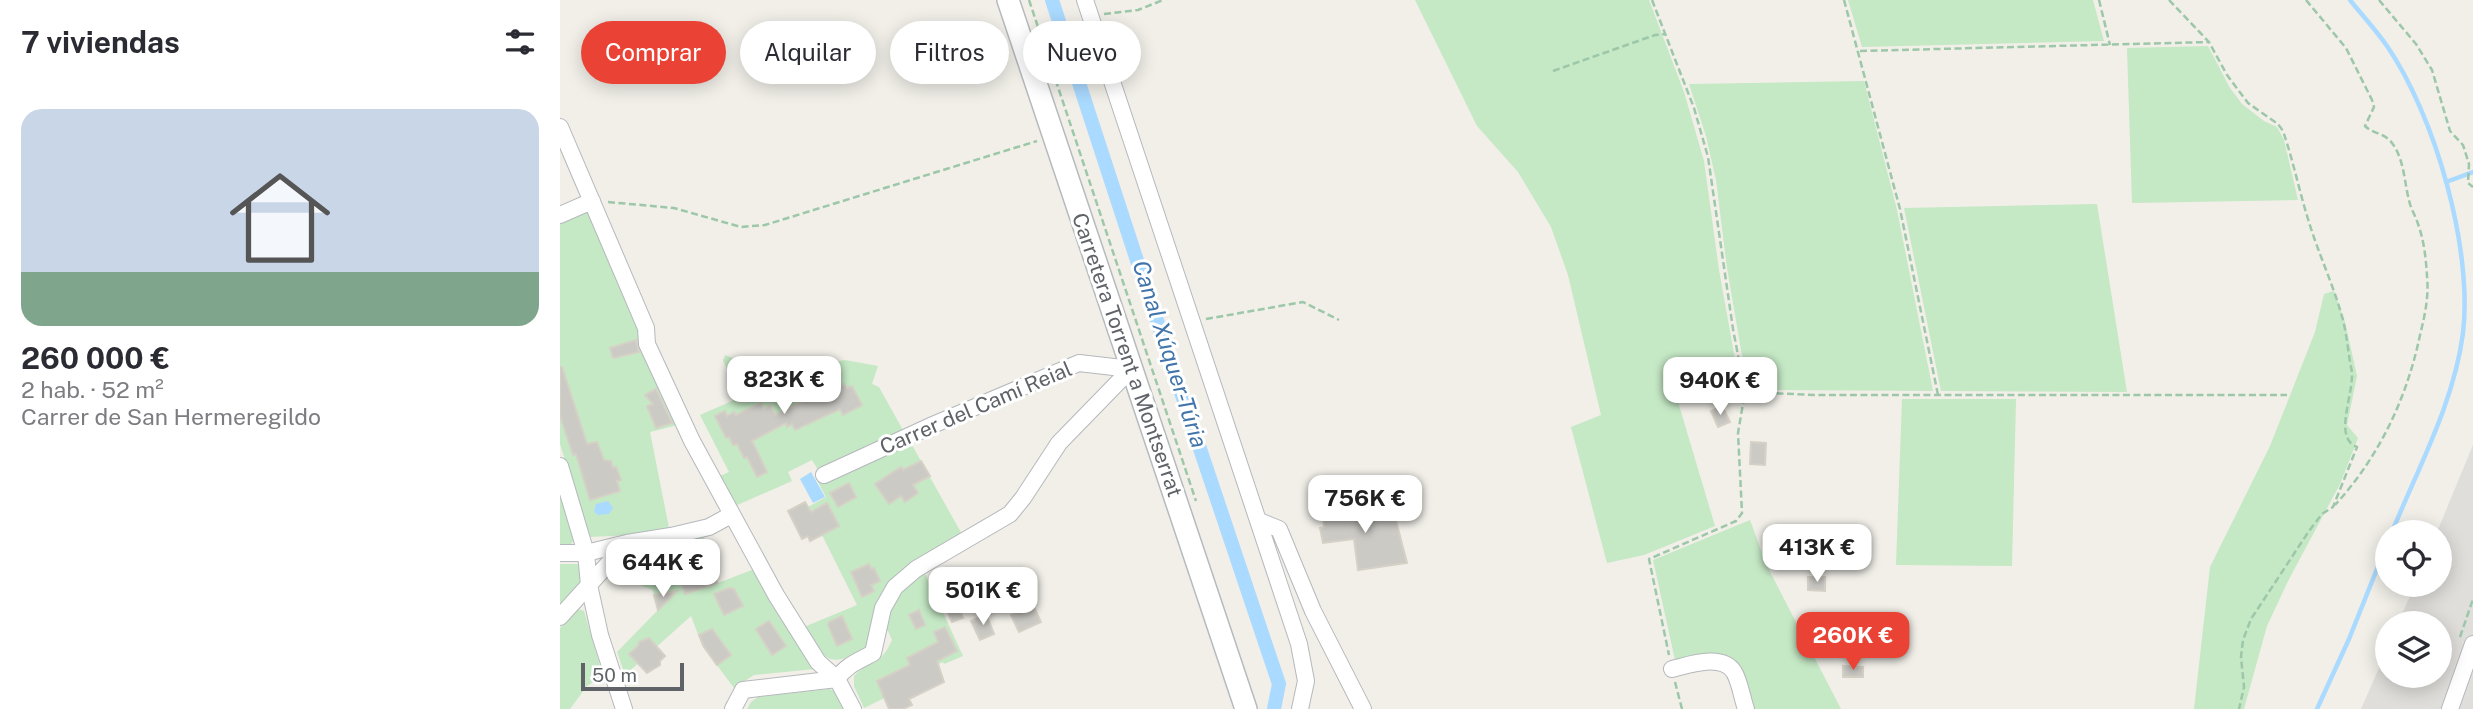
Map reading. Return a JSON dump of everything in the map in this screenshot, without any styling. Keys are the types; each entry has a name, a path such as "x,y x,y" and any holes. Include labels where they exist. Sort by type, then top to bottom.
{"main road":[{"name":"Carretera Torrent a Montserrat","path":"1008,0 1246,709"}],"street":[{"path":"1085,0 1259,521 1305,668 1305,694 1300,709"},
{"path":"560,127 646,328 647,344 692,440 776,595 818,662 837,680 853,709"},
{"path":"560,215 592,201"},
{"name":"Carrer del Camí Reial","path":"824,475 934,424 1079,363 1131,369"},
{"path":"837,680 842,671 873,653 883,608 895,587 916,569 1010,514 1024,498 1059,443 1131,369"},
{"path":"560,466 586,554 589,585 600,635 624,709"},
{"path":"560,553 586,554 709,527 731,515"},
{"path":"1259,521 1279,529 1313,611 1363,709"},
{"path":"560,617 627,543"},
{"path":"2450,709 2473,644"},
{"path":"1672,669 1705,662 1724,663 1734,672 1746,709"},
{"path":"733,709 743,690 837,680"}],"path":[{"path":"1091,16 1138,10 1163,0"},
{"path":"1652,0 1694,108 1708,157 1729,305 1745,392 1738,433 1742,513 1736,521 1649,559 1682,709"},
{"path":"1844,0 1860,51 1900,209 1938,395"},
{"path":"2099,0 2110,45"},
{"path":"2169,0 2209,42 2227,75 2248,103 2278,124 2283,131 2309,225 2342,319 2353,375 2344,425 2347,438 2357,447 2333,507"},
{"path":"2239,709 2244,687 2241,657 2243,640 2251,619 2309,531 2322,514 2333,507 2369,459 2393,420 2413,368 2427,298 2428,278 2418,224 2393,144 2365,126 2374,107 2372,100 2346,48 2306,0"},
{"path":"2379,0 2416,44 2432,70 2449,131 2463,145 2469,164 2468,183 2473,187"},
{"path":"1553,71 1655,35 1666,34"},
{"path":"1860,51 2209,42"},
{"path":"592,201 674,208 741,227 765,225 1054,136"},
{"path":"1192,321 1303,302 1339,320"},
{"path":"1745,392 1816,395 2287,395"}],"shaded area":[{"path":"2473,445 2473,709 2361,709 2375,677 2375,688 2452,688 2452,611 2403,611 2410,597 2452,597 2452,520 2442,520"}],"green space":[{"path":"1415,0 1649,0 1684,92 1704,161 1719,270 1740,387 1740,401 1700,393 1676,395 1715,526 1644,555 1607,563 1571,427 1601,415 1568,275 1551,227 1518,172 1477,126"},
{"path":"1848,0 2093,0 2104,41 1862,47"},
{"path":"2208,46 2230,88 2242,104 2264,121 2277,127 2284,140 2298,200 2132,203 2127,48"},
{"path":"1864,81 1897,210 1933,391 1776,390 1756,387 1748,379 1741,350 1716,180 1706,136 1689,84"},
{"path":"2097,204 2127,392 1941,391 1904,208"},
{"path":"590,208 682,424 650,432 670,533 589,537 560,444 560,222"},
{"path":"2334,291 2345,322 2357,376 2347,425 2358,438 2340,484 2267,626 2244,709 2194,709 2210,567 2270,446 2315,332 2324,294"},
{"path":"725,355 755,366 773,369 802,368 845,360 878,366 872,384 879,387 904,432 820,473 812,460 788,472 792,481 735,506 720,476 729,472 700,415 741,397 723,361"},
{"path":"1902,399 2016,399 2012,566 1896,565"},
{"path":"908,438 963,536 890,586 884,593 874,615 869,649 844,658 830,659 819,649 804,627 857,605 808,507 826,497 818,482"},
{"path":"560,492 575,539 571,544 560,544"},
{"path":"1750,520 1766,564 1841,709 1753,709 1737,670 1700,658 1675,660 1653,560"},
{"path":"702,531 718,583 757,568 815,669 754,675 734,688 702,645 691,616 625,675 617,652 658,610 653,590 612,574 634,549"},
{"path":"560,564 583,564 585,577 560,604"},
{"path":"922,567 963,656 910,677 913,684 864,708 854,686 854,676 879,659 888,648 892,640 888,631 884,632 887,603"},
{"path":"578,609 584,611 603,676 587,686 570,709 560,709 560,628"},
{"path":"833,690 843,709 747,709 758,697"}],"water":[{"path":"811,472 825,497 813,503 800,479"},
{"path":"608,501 613,508 609,514 598,515 594,512 596,504"},
{"path":"669,560 674,583 662,585 657,562"}],"building":[{"path":"636,340 639,352 613,358 610,348"},
{"path":"798,358 819,397 844,384 847,388 852,386 862,405 843,415 840,409 795,430 792,424 787,427 786,423 752,441 767,472 757,477 737,444 733,445 729,437 726,438 715,416 725,411 727,416 734,412 736,415 761,403 764,409 770,405 775,415 808,399 789,362"},
{"path":"560,367 587,444 597,442 604,460 611,461 613,468 616,467 621,480 617,481 620,491 590,500 576,454 573,455 560,416"},
{"path":"656,389 672,423 656,428 647,406 653,404 645,395"},
{"path":"1722,406 1730,422 1718,427 1711,411"},
{"path":"1751,442 1766,443 1765,465 1750,464"},
{"path":"921,461 930,476 913,485 918,493 905,502 901,496 889,504 875,484 901,467 903,470"},
{"path":"849,483 856,497 838,507 830,493"},
{"path":"805,502 811,512 827,503 839,526 810,541 808,536 802,539 788,511"},
{"path":"1349,503 1349,515 1393,509 1407,563 1358,570 1354,539 1323,543 1320,528 1324,527 1322,505"},
{"path":"699,550 704,576 714,573 717,583 685,594 681,582 687,580 682,552"},
{"path":"869,564 880,581 871,585 874,591 862,597 851,572"},
{"path":"989,571 995,572 1007,600 995,605 983,578"},
{"path":"1808,577 1825,577 1825,591 1808,590"},
{"path":"729,588 734,589 743,606 724,615 714,594"},
{"path":"677,591 658,610 654,595"},
{"path":"955,599 963,618 952,622 944,603"},
{"path":"1033,605 1041,622 1019,632 1011,615"},
{"path":"919,610 925,625 916,629 909,615"},
{"path":"986,614 994,634 980,640 971,621"},
{"path":"842,616 852,639 837,646 828,625"},
{"path":"769,621 786,646 772,655 756,629"},
{"path":"945,627 957,651 937,661 944,682 909,699 912,705 903,709 889,709 877,681 910,665 907,658 938,642 934,632"},
{"path":"712,629 731,655 717,665 699,635"},
{"path":"649,638 665,656 660,665 647,673 629,654 639,642"},
{"path":"1843,666 1863,667 1863,677 1843,677"}],"waterway":[{"name":"Canal Xúquer-Túria","path":"1052,0 1279,684 1274,709"},
{"path":"2350,0 2387,46 2421,108 2447,184 2462,262 2465,299 2463,333 2452,385 2434,435 2397,520"},
{"path":"2446,182 2473,172"},
{"path":"2317,709 2375,574"}]}
